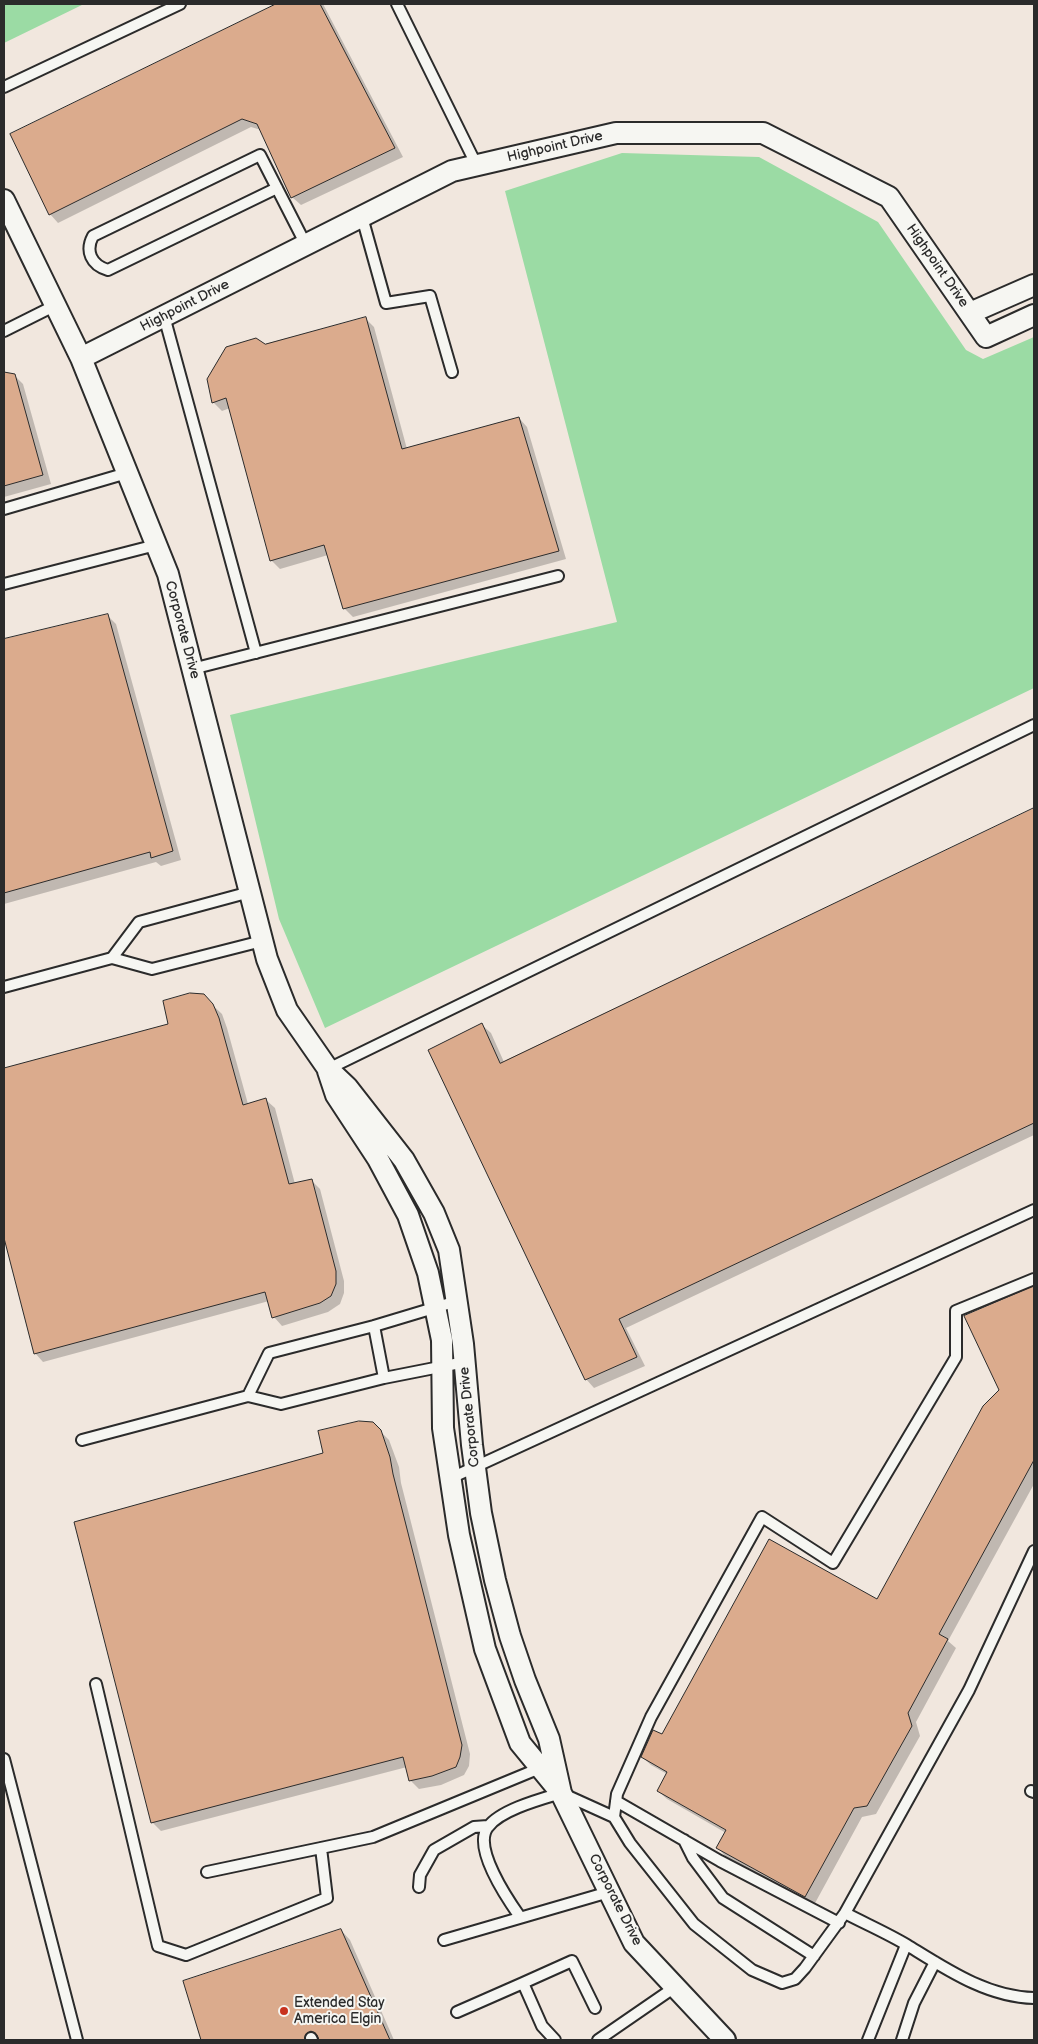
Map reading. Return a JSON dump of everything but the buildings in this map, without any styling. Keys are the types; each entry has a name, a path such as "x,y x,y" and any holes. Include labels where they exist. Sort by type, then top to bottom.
{"street":[{"name":"Highpoint Drive","path":"81,358 452,171 616,133 763,133 889,197 986,337 1034,314"},
{"name":"Corporate Drive","path":"4,200 81,358 168,574 266,959 287,1010 328,1069 347,1087 404,1160 434,1213 448,1250 465,1362 481,1513 495,1580 510,1636 549,1740 561,1793 634,1944 724,2040"},
{"path":"970,313 1034,285"},
{"name":"Corporate Drive","path":"328,1069 336,1095 378,1159 408,1215 428,1273 442,1340 443,1428 459,1535 485,1648 520,1743 561,1793"}],"lane":[{"path":"4,88 180,4"},
{"path":"397,4 477,166"},
{"path":"277,188 108,270 94,263 90,256 89,249 93,236 260,155 277,188 306,245"},
{"path":"362,217 386,303 430,296 452,372"},
{"path":"4,332 56,305"},
{"path":"164,316 256,653"},
{"path":"4,509 127,473"},
{"path":"4,584 156,545"},
{"path":"192,669 558,576"},
{"path":"328,1069 1034,725"},
{"path":"112,958 139,922 250,892"},
{"path":"4,987 112,958 152,969 262,941"},
{"path":"451,1478 1034,1210"},
{"path":"614,1816 617,1794 651,1717 762,1517 833,1563 956,1356 956,1311 1034,1279"},
{"path":"248,1396 269,1353 374,1326 457,1301"},
{"path":"374,1326 384,1378"},
{"path":"82,1440 248,1396 281,1404 384,1378 465,1362"},
{"path":"418,1888 420,1875 434,1850 474,1827 488,1826 502,1816 529,1802 561,1793 614,1816 630,1843 694,1924 752,1970 782,1983 795,1979 845,1913 969,1690 1033,1558"},
{"path":"96,1684 158,1946 186,1955 327,1898 321,1848"},
{"path":"4,1759 77,2040"},
{"path":"207,1872 373,1837 540,1768"},
{"path":"616,1801 684,1840 839,1923"},
{"path":"488,1826 483,1838 486,1856 506,1897 520,1917"},
{"path":"684,1840 693,1858 723,1898 814,1956"},
{"path":"444,1940 609,1892"},
{"path":"845,1913 982,1986 1005,1995 1034,1998"},
{"path":"868,2040 906,1945"},
{"path":"457,2012 572,1961 595,2008"},
{"path":"902,2040 914,2003 935,1962"},
{"path":"523,1983 542,2026 555,2040"},
{"path":"598,2040 675,1987"}],"green space":[{"path":"4,4 84,4 4,43"},
{"path":"622,153 759,157 878,222 966,350 983,359 1034,337 1034,688 325,1028 279,919 230,715 617,622 505,191"}],"place":[{"name":"Extended Stay America Elgin","path":"284,2011"}]}
